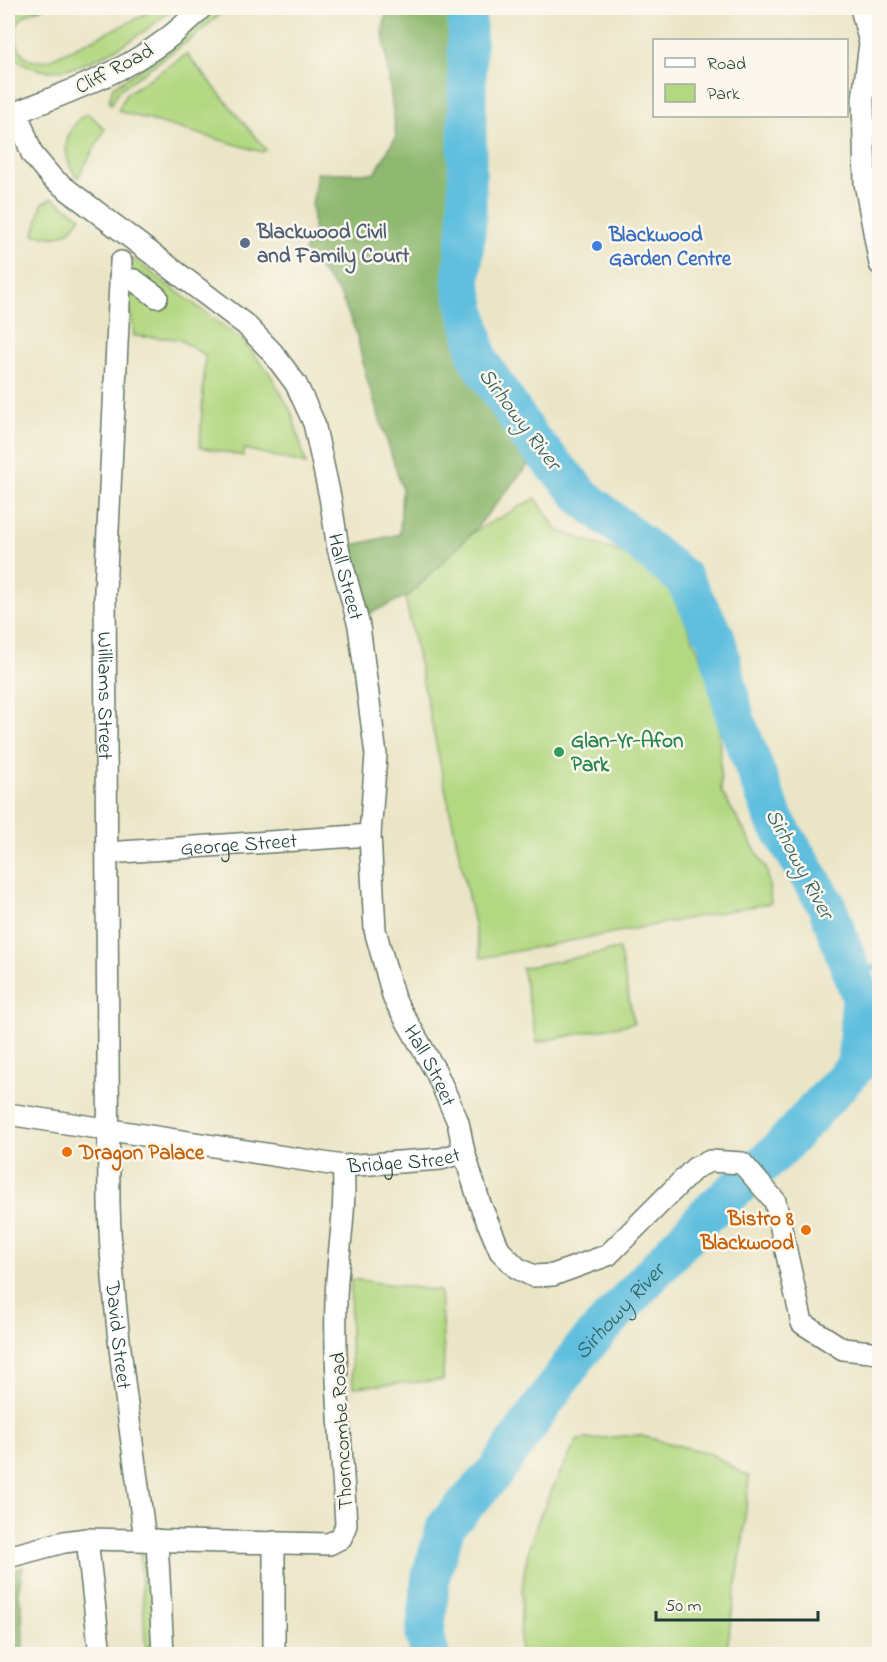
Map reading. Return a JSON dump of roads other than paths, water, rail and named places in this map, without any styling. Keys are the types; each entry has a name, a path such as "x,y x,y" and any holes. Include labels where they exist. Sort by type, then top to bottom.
{"street":[{"name":"Cliff Road","path":"17,112 121,70 158,46 201,8"},
{"path":"861,8 870,43 862,99 865,183 879,264"},
{"name":"Hall Street","path":"17,112 32,154 52,178 246,325 272,352 296,384 314,423 338,548 358,626 376,755 370,835 375,930 394,999 436,1072 458,1122 464,1152"},
{"name":"Williams Street","path":"109,1129 105,591 120,270 157,297"},
{"name":"George Street","path":"107,853 370,835"},
{"name":"Bridge Street","path":"8,1114 343,1166 441,1159 464,1152 480,1204 500,1251 517,1268 533,1276 553,1275 608,1255 695,1168 710,1161 742,1163 775,1201 802,1323 843,1349 879,1353"},
{"name":"David Street","path":"109,1129 110,1240 122,1356 151,1540 163,1654"},
{"name":"Thorncombe Road","path":"8,1557 64,1542 87,1539 329,1544 341,1538 346,1525 336,1338 343,1166"},
{"path":"87,1539 100,1654"},
{"path":"274,1542 274,1654"}],"waterway":[{"name":"Sirhowy River","path":"430,1654 425,1636 431,1575 446,1526 496,1471 580,1352 707,1214 778,1151 856,1066 861,996 826,904 774,819 736,721 716,638 683,578 584,498 531,439 478,359 461,282 467,222 467,8"},
{"path":"854,976 880,965"}],"place":[{"name":"Blackwood Civil and Family Court","path":"245,243"},
{"name":"Blackwood Garden Centre","path":"597,246"},
{"name":"Glan-Yr-Afon Park","path":"559,752"},
{"name":"Dragon Palace","path":"67,1152"},
{"name":"Bistro 8 Blackwood","path":"806,1230"}]}
